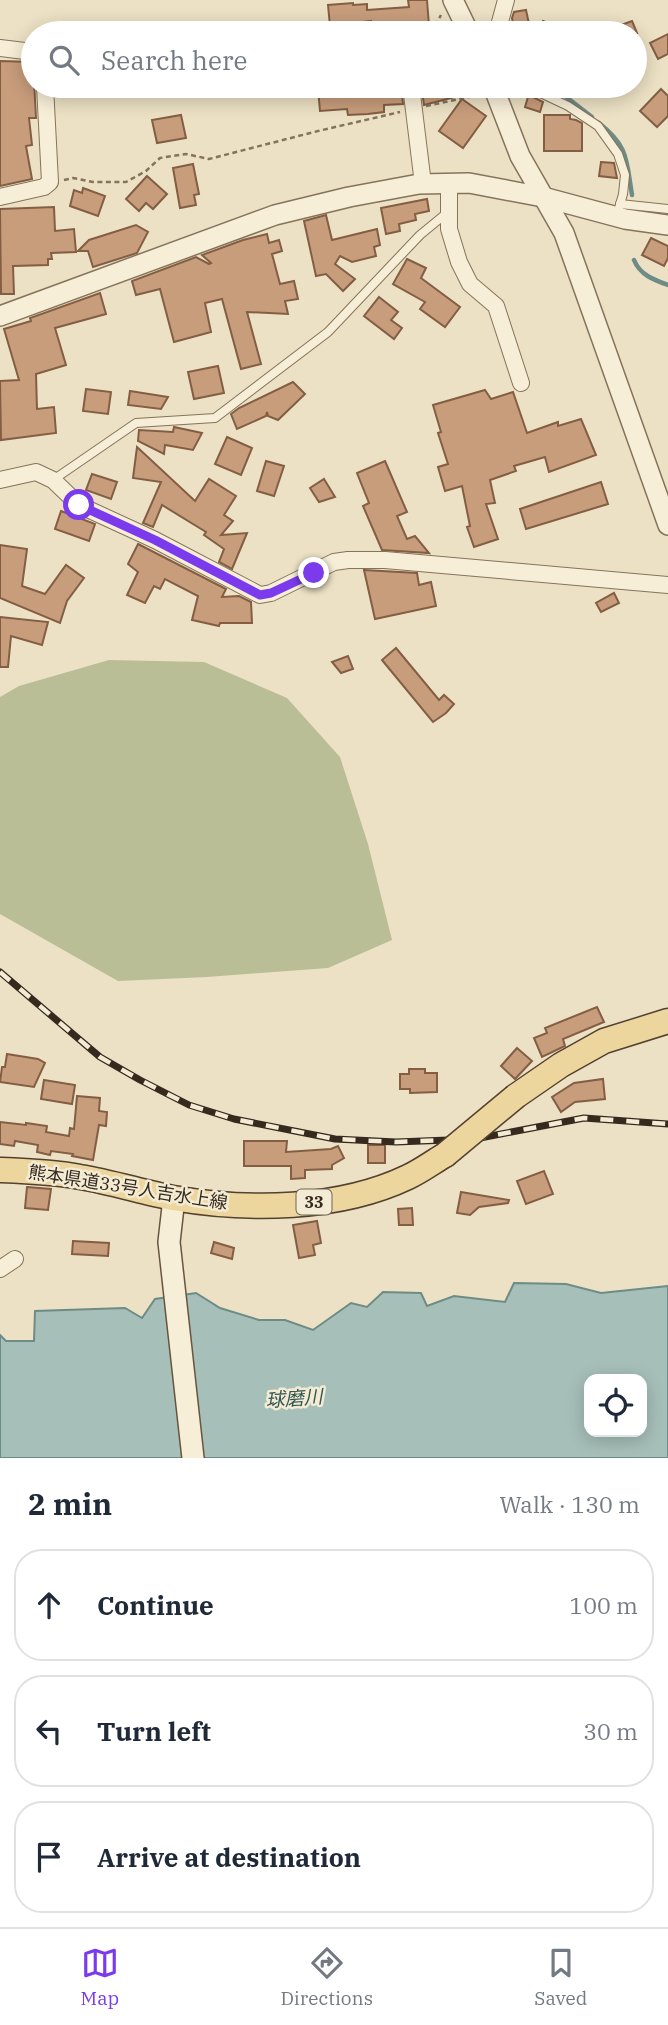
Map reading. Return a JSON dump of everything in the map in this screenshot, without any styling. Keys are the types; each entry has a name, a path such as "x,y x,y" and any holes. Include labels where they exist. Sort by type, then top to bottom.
{"main road":[{"name":"熊本県道33号人吉水上線","path":"0,1170 78,1177 174,1198 265,1207 341,1198 377,1189 409,1176 445,1155 516,1096 561,1065 604,1041 668,1021"},
{"path":"174,1198 169,1242 193,1458"}],"street":[{"path":"501,21 506,0"},
{"path":"448,6 460,21"},
{"path":"0,48 21,51"},
{"path":"0,197 44,187 50,182 46,98"},
{"path":"413,98 423,184"},
{"path":"498,98 520,156 564,233 668,525"},
{"path":"449,183 449,229 459,262 470,284 496,306 521,383"},
{"path":"0,316 275,215 349,197 423,184 469,183 618,210 668,225"},
{"path":"0,480 36,472 53,480 79,505 155,540 260,595 271,593 334,562 348,560 385,560 668,585"},
{"path":"0,1269 15,1259"}],"lane":[{"path":"551,98 598,126 618,154 625,175 618,210 668,209"},
{"path":"53,480 136,423 215,418 328,332 420,235 449,211"}],"path":[{"path":"439,21 448,6"},
{"path":"50,182 73,178 93,182 126,182 146,171 160,158 186,154 209,159 456,98"}],"green space":[{"path":"109,660 204,662 287,698 340,757 368,844 392,940 328,968 118,981 0,914 0,697 19,686"}],"water":[{"name":"球磨川","path":"514,1283 566,1284 601,1293 668,1286 668,1458 0,1458 0,1335 6,1341 34,1341 35,1311 125,1308 142,1318 155,1299 196,1293 220,1308 259,1320 285,1320 313,1330 351,1303 367,1307 383,1292 421,1293 427,1306 454,1296 505,1302"}],"building":[{"path":"408,0 427,0 429,21 330,21 328,5 367,4 367,10 409,7"},
{"path":"526,10 528,21 513,21 514,12"},
{"path":"668,34 668,54 658,59 650,43"},
{"path":"0,61 21,62 21,98 35,98 36,118 29,118 32,145 26,146 32,179 0,186"},
{"path":"661,89 668,96 668,116 657,127 640,111"},
{"path":"319,98 402,98 403,104 384,105 384,112 348,115 347,109 320,111"},
{"path":"423,98 451,98 424,105"},
{"path":"528,98 543,102 540,112 525,107"},
{"path":"462,99 486,116 463,148 439,131"},
{"path":"181,115 186,138 157,143 152,120"},
{"path":"544,115 570,115 570,119 582,123 582,151 544,151"},
{"path":"601,162 614,163 617,178 599,176"},
{"path":"193,164 199,194 194,195 196,205 180,208 173,168"},
{"path":"147,176 167,194 153,209 146,203 139,211 126,199"},
{"path":"83,188 105,196 98,216 70,206 74,190 82,193"},
{"path":"427,199 429,211 415,214 416,220 399,224 400,231 386,234 381,208"},
{"path":"54,207 55,231 74,229 76,252 51,253 52,259 48,259 48,265 13,266 14,294 1,294 0,209"},
{"path":"326,215 332,240 377,229 380,245 374,247 376,256 352,262 340,256 335,264 355,279 343,291 326,274 316,276 304,221"},
{"path":"136,225 148,232 137,253 93,267 88,251 78,251 89,240"},
{"path":"267,234 269,243 279,240 282,251 272,254 280,284 294,281 298,299 285,301 288,314 247,312 261,364 241,369 222,299 205,303 211,332 174,342 160,289 136,295 132,281 196,257 209,264 211,263 202,255"},
{"path":"651,238 668,246 668,258 664,266 642,255"},
{"path":"407,259 426,268 421,278 460,307 445,327 420,309 425,302 393,284"},
{"path":"100,293 106,314 55,328 66,365 36,374 37,409 54,407 56,433 1,440 0,381 19,380 4,329"},
{"path":"379,297 398,312 391,320 402,328 394,339 364,316"},
{"path":"218,366 224,393 194,399 188,372"},
{"path":"293,382 305,394 278,420 268,416 267,412 266,416 237,429 231,414"},
{"path":"86,389 111,392 108,414 83,411"},
{"path":"485,390 491,399 513,392 527,433 558,422 558,426 581,419 596,455 549,472 545,457 514,466 516,471 490,480 495,503 486,504 498,539 474,547 467,527 470,526 462,486 445,491 438,467 448,464 433,405"},
{"path":"130,391 168,397 161,409 128,405"},
{"path":"174,427 202,433 193,450 165,445 164,454 138,441 139,430 173,432"},
{"path":"227,437 252,448 241,475 215,464"},
{"path":"137,447 195,501 209,479 236,496 224,515 233,521 221,535 247,533 232,569 219,562 224,549 204,535 206,532 162,505 153,527 143,523 161,482 133,478"},
{"path":"266,461 284,466 274,496 257,491"},
{"path":"385,461 407,512 397,516 407,539 415,536 429,553 382,550 363,506 369,503 357,473"},
{"path":"92,474 117,482 111,499 86,490"},
{"path":"324,479 335,497 319,502 310,488"},
{"path":"601,482 608,504 526,529 520,509"},
{"path":"61,511 95,524 89,541 55,529"},
{"path":"138,544 226,589 222,597 239,596 251,602 252,623 220,623 219,626 192,620 198,596 165,579 160,589 154,586 145,603 127,595 138,572 128,564"},
{"path":"0,545 27,549 22,586 45,594 66,565 84,578 67,601 60,623 0,598"},
{"path":"364,570 417,573 419,585 431,582 436,606 375,619"},
{"path":"614,593 619,603 601,612 596,603"},
{"path":"0,617 48,622 42,645 11,636 8,667 0,667"},
{"path":"396,648 439,700 444,695 454,704 433,722 382,660"},
{"path":"348,656 353,669 341,673 332,662"},
{"path":"597,1007 604,1022 563,1039 565,1046 542,1057 534,1038 547,1033 545,1028"},
{"path":"517,1048 532,1061 515,1079 501,1066"},
{"path":"7,1054 38,1059 45,1063 34,1087 0,1082"},
{"path":"409,1069 425,1069 425,1073 437,1073 437,1092 410,1093 410,1089 400,1089 400,1074 409,1074"},
{"path":"603,1079 605,1099 575,1102 561,1112 552,1097 574,1083"},
{"path":"44,1080 75,1085 72,1104 41,1099"},
{"path":"77,1096 100,1098 99,1111 107,1112 106,1126 99,1125 93,1160 72,1156 73,1154 51,1151 50,1155 37,1152 38,1145 15,1141 14,1146 0,1144 0,1122 47,1126 46,1132 69,1136 70,1128 74,1129"},
{"path":"244,1141 287,1141 286,1152 331,1149 338,1146 344,1158 332,1165 332,1169 305,1170 305,1178 291,1179 291,1166 244,1166"},
{"path":"368,1145 385,1145 385,1163 368,1163"},
{"path":"544,1171 553,1194 526,1204 517,1181"},
{"path":"27,1187 51,1189 48,1210 25,1208"},
{"path":"461,1192 509,1200 508,1203 479,1207 470,1215 457,1213"},
{"path":"412,1208 413,1225 399,1225 398,1209"},
{"path":"317,1221 321,1243 313,1245 315,1255 299,1258 293,1225"},
{"path":"73,1241 109,1243 108,1256 72,1254"},
{"path":"214,1242 234,1248 232,1259 211,1253"}],"waterway":[{"path":"567,98 592,117"},
{"path":"599,123 621,147 627,163 632,195"},
{"path":"634,260 644,273 668,285"}],"railway":[{"path":"0,972 100,1057 189,1105 234,1119 335,1139 396,1142 475,1139 584,1118 668,1124"}],"route":[{"path":"79,505 155,540 260,595 271,593 314,573"}]}
